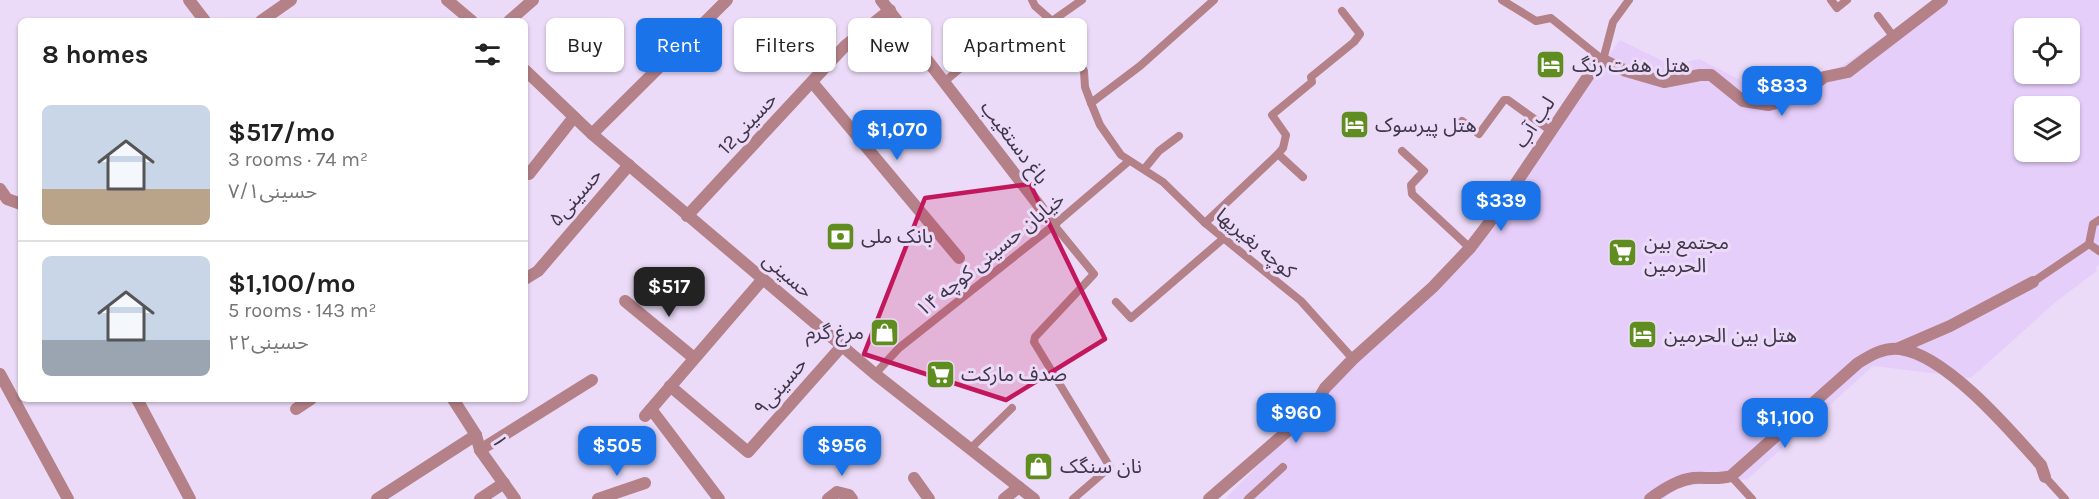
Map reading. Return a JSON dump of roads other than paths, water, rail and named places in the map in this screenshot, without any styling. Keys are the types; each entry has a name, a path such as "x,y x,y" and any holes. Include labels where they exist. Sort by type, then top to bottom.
{"street":[{"path":"189,0 203,18"},
{"path":"265,18 291,0"},
{"path":"447,0 468,18"},
{"path":"512,18 533,0"},
{"path":"592,134 728,0"},
{"name":"باغ دستغیب","path":"881,0 1054,225"},
{"path":"1603,60 1626,71 1664,82 1711,75 1743,101 1768,105 1804,93 1824,77 1848,72 1942,0"},
{"name":"حسینی12","path":"687,216 845,46 890,10"},
{"name":"لب آب","path":"1209,499 1313,409 1321,393 1353,359 1433,287 1470,248 1595,66 1603,60"},
{"name":"حسینی","path":"528,73 592,134 874,374 1034,499"},
{"path":"812,82 959,258"},
{"path":"529,174 574,117"},
{"name":"حسینی۵","path":"528,277 538,271 629,165"},
{"path":"0,189 7,199 18,203"},
{"path":"719,499 648,413 763,279"},
{"path":"1650,499 1661,491 1691,478 1731,476 1858,363 1875,352 1899,348 1950,326 2033,282"},
{"path":"625,301 694,358"},
{"name":"حسینی۹","path":"670,386 748,452 842,346"},
{"path":"1899,348 1918,353 1934,361 1957,378 2016,437 2040,465 2045,477"},
{"path":"0,374 68,499"},
{"path":"480,450 592,380"},
{"path":"139,402 190,499"},
{"path":"296,409 306,402"},
{"name":"۱","path":"455,402 476,435 480,450 515,499"},
{"path":"377,499 476,435"},
{"path":"914,478 929,499"},
{"path":"480,499 504,483"},
{"path":"598,499 645,483"},
{"path":"1004,499 1019,487"},
{"path":"828,499 837,492 849,495 852,499"}],"lane":[{"path":"1032,0 1035,6 1049,18"},
{"path":"1056,18 1082,0"},
{"path":"1091,103 1140,66 1214,0"},
{"path":"1502,0 1536,21 1551,18 1603,60"},
{"name":"لب آب","path":"1603,60 1613,22 1629,0"},
{"path":"1831,0 1837,8 1847,0"},
{"path":"1205,222 1283,148 1286,135 1272,115 1312,82 1311,77 1354,42 1360,34 1342,11"},
{"path":"1878,16 1893,36"},
{"path":"944,82 956,72"},
{"path":"1084,72 1085,87 1100,125 1121,155 1129,161"},
{"path":"1462,121 1479,134 1504,100 1508,100 1551,131"},
{"path":"1145,168 1159,152 1179,136"},
{"path":"1402,151 1424,171 1411,185 1412,194 1470,248"},
{"path":"1278,154 1303,177"},
{"name":"خیابان حسینی کوچه ۱۴","path":"874,374 899,348 1054,225 1129,161"},
{"name":"کوچه بغیریها","path":"1129,161 1145,168 1163,182 1255,266 1301,301 1353,359"},
{"path":"2033,282 2089,244 2093,224 2099,220"},
{"path":"1054,225 1094,274 1035,337 1034,342 1110,467 1073,499"},
{"path":"1116,302 1131,318 1224,238"},
{"path":"2089,244 2099,251"},
{"path":"970,449 1012,408"},
{"path":"1248,499 1283,467"},
{"path":"1731,476 1752,499"},
{"path":"2045,477 2065,499"}],"place":[{"name":"هتل هفت رنگ","path":"1551,65"},
{"name":"هتل پیرسوک","path":"1354,125"},
{"name":"بانک ملی","path":"840,236"},
{"name":"مجتمع بین الحرمین","path":"1623,253"},
{"name":"مرغ گرم","path":"885,332"},
{"name":"هتل بین‌ الحرمین","path":"1643,335"},
{"name":"صدف مارکت","path":"940,374"},
{"name":"نان سنگک","path":"1039,466"}]}
